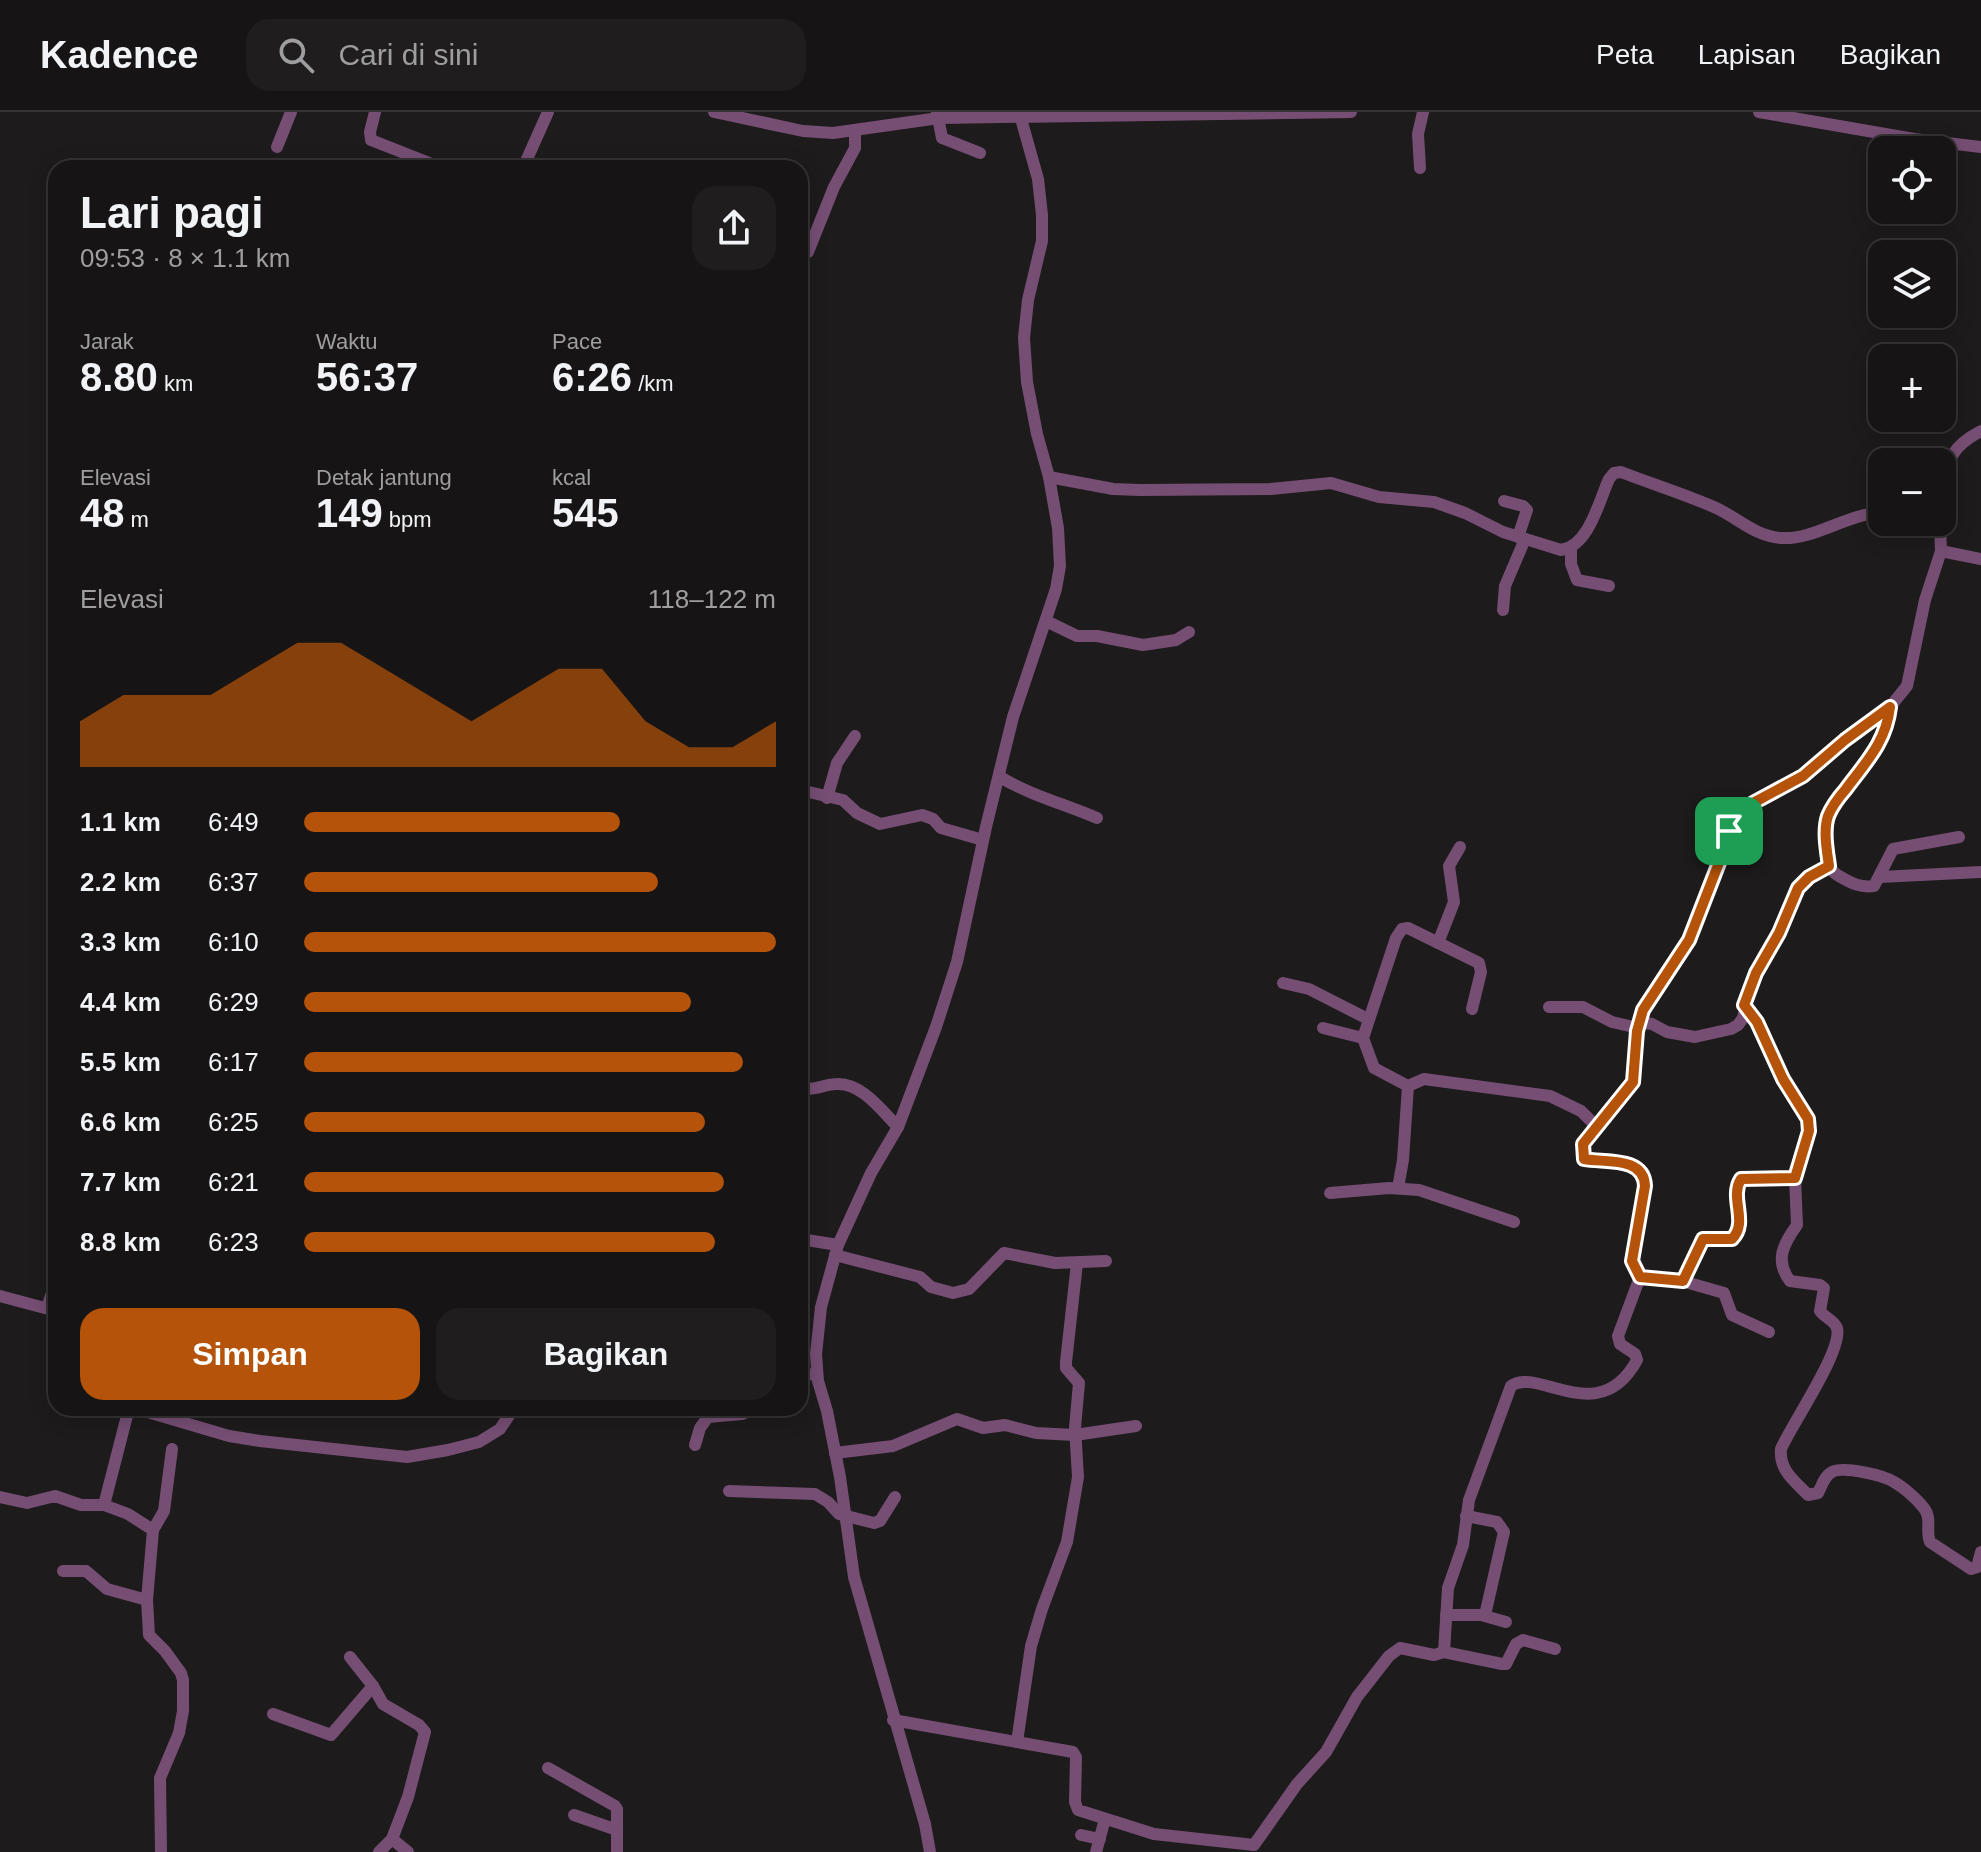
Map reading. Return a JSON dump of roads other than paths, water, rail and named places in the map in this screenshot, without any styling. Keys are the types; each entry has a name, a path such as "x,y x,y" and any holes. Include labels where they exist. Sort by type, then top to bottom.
{"street":[{"path":"277,147 291,112"},
{"path":"375,112 371,140 422,160"},
{"path":"527,160 548,112"},
{"path":"714,112 803,131 833,133 938,115 1351,112"},
{"path":"1420,168 1418,134 1423,112"},
{"path":"1759,112 1914,139 1981,147"},
{"path":"938,115 940,134 945,142 980,153"},
{"path":"930,1852 921,1810 854,1577 816,1354 821,1307 836,1250 871,1173 898,1127 957,962 1013,717 1046,621 1060,566 1058,528 1049,477 1027,382 1024,338 1028,300 1042,241 1042,215 1038,179 1020,115"},
{"path":"808,252 834,187 855,148 855,131"},
{"path":"1955,448 1981,431"},
{"path":"1049,477 1113,489 1140,490 1271,489 1331,483 1379,497 1434,502 1521,538 1561,550 1571,549 1582,539 1609,479 1614,473 1621,472 1708,504 1754,530 1781,538 1797,537 1868,514"},
{"path":"1503,610 1505,586 1527,510 1504,501"},
{"path":"1444,1652 1448,1588 1463,1545 1469,1500 1509,1389 1513,1383 1528,1382 1563,1391 1598,1393 1617,1383 1636,1363 1636,1355 1620,1344 1618,1336 1640,1277 1632,1261 1645,1180 1641,1170 1628,1164 1584,1159 1583,1144 1633,1082 1638,1025 1656,989 1689,940 1736,819 1753,803 1803,776 1900,698 1911,676 1925,600 1941,551 1940,536"},
{"path":"1571,549 1571,564 1577,580 1609,586"},
{"path":"1941,551 1981,559"},
{"path":"1046,621 1077,636 1097,636 1143,645 1176,640 1189,632"},
{"path":"1890,707 1888,725 1876,751 1833,805 1828,816 1826,838 1829,866 1835,874 1862,888 1874,886 1893,849 1959,837"},
{"path":"827,798 837,763 855,736"},
{"path":"1000,777 1025,791 1097,818"},
{"path":"808,792 843,800 857,813 880,824 917,815 928,816 941,828 983,840"},
{"path":"1438,943 1454,902 1449,866 1460,847"},
{"path":"1549,1007 1583,1007 1612,1022 1652,1024 1673,1034 1702,1036 1731,1029 1743,1018 1744,1005 1756,973 1783,925 1798,888 1809,877 1829,866"},
{"path":"1880,877 1981,872"},
{"path":"1408,1086 1372,1067 1363,1038 1399,932 1408,928 1479,963 1481,972 1472,1009"},
{"path":"1283,983 1309,989 1368,1019"},
{"path":"1744,1005 1757,1022 1783,1079 1808,1119 1809,1131 1795,1178 1797,1225 1784,1245 1783,1268 1790,1281 1824,1288 1820,1311 1837,1326 1821,1376 1781,1449 1784,1470 1808,1495 1818,1493 1825,1478 1838,1471 1875,1475 1895,1482 1924,1507 1930,1522 1930,1542 1971,1569 1977,1567 1981,1552"},
{"path":"1323,1028 1363,1038"},
{"path":"1408,1086 1418,1081 1433,1080 1550,1096 1581,1111 1596,1126"},
{"path":"808,1089 815,1090 835,1083 860,1090 898,1127"},
{"path":"1398,1188 1408,1086"},
{"path":"1683,1281 1703,1239 1732,1239 1738,1232 1736,1193 1739,1180 1795,1178"},
{"path":"1330,1193 1398,1188 1419,1190 1514,1222"},
{"path":"808,1241 920,1277 931,1287 953,1293 969,1289 1004,1253 1055,1263 1106,1261"},
{"path":"1017,1742 1031,1646 1067,1542 1078,1477 1075,1435 1079,1383 1066,1368 1077,1263"},
{"path":"1640,1277 1683,1281 1724,1293 1732,1315 1769,1332"},
{"path":"0,1296 48,1308"},
{"path":"808,1375 817,1374"},
{"path":"104,1505 130,1416"},
{"path":"162,1416 245,1438 407,1457 479,1442 500,1429 509,1416"},
{"path":"695,1445 700,1428 708,1417 719,1416"},
{"path":"835,1453 893,1446 957,1419 983,1428 1005,1425 1036,1433 1075,1435 1136,1426"},
{"path":"153,1530 164,1511 172,1449"},
{"path":"729,1491 815,1494 839,1514 877,1522 895,1497"},
{"path":"0,1497 27,1503 55,1496 88,1506 104,1505 128,1514 153,1530 155,1538 147,1600 149,1635 165,1651 183,1680 179,1733 160,1778 161,1852"},
{"path":"1466,1516 1497,1522 1504,1532 1485,1615"},
{"path":"63,1571 86,1571 107,1589 147,1600"},
{"path":"1446,1615 1485,1615 1506,1622"},
{"path":"893,1720 1075,1754 1075,1806 1078,1810 1190,1846 1253,1848 1297,1784 1326,1752 1357,1697 1389,1656 1400,1648 1434,1655 1444,1652 1502,1664 1506,1664 1516,1644 1523,1640 1555,1649"},
{"path":"350,1657 383,1704 419,1725 425,1732 408,1797 392,1839 379,1852"},
{"path":"273,1714 331,1735 373,1686"},
{"path":"548,1768 615,1806 617,1852"},
{"path":"574,1815 617,1830"},
{"path":"1081,1835 1098,1846 1105,1819"},
{"path":"392,1839 408,1852"}]}
